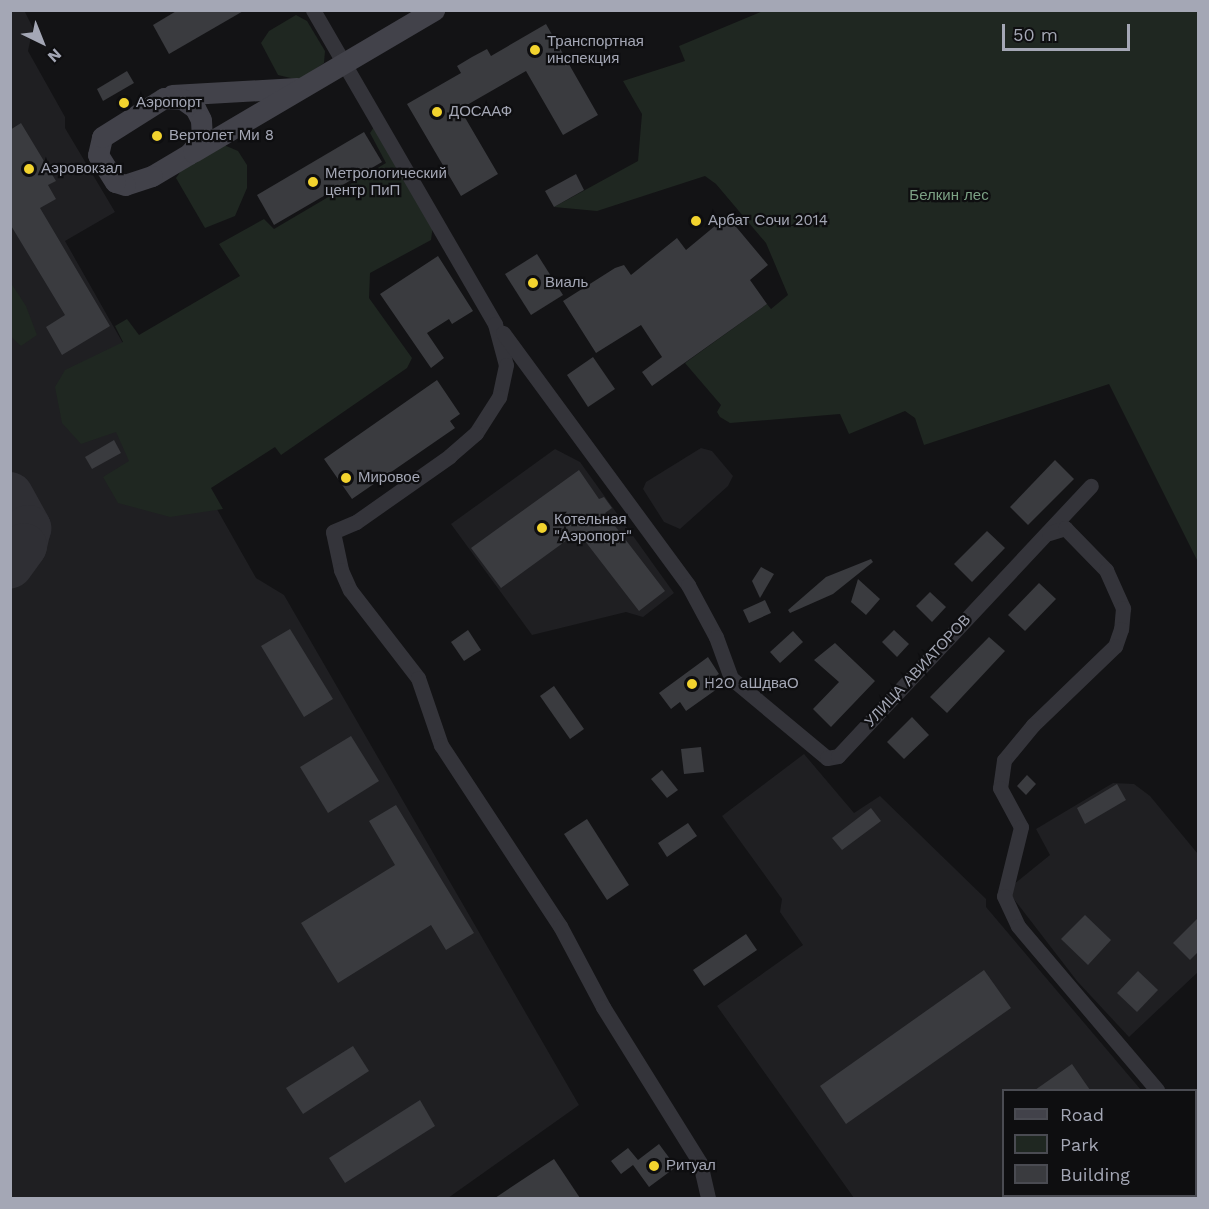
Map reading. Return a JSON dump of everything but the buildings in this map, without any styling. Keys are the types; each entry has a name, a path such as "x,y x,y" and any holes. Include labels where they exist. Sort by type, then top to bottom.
{"main road":[{"path":"317,82 289,91 195,93 164,98 102,137 98,155 103,167 115,182 126,185 152,176 189,154 317,82 346,65 434,10"},
{"path":"164,98 188,102 201,120 202,139 189,154"}],"street":[{"path":"313,10 495,324 506,365 499,397 488,418 450,456 356,522 333,532 341,570 350,590 417,678 441,745 560,926 603,1007 699,1163 711,1195"},
{"name":"УЛИЦА АВИАТОРОВ","path":"495,324 688,585 716,637 731,678 827,758 838,756 1091,486"},
{"path":"1049,532 1065,528 1106,570 1123,608 1121,629 1115,646 1033,725 1000,770 1000,788 1021,827 1004,896 1018,926 1155,1089"}],"shaded area":[{"path":"24,10 33,28 28,51 65,117 65,128 115,212 65,241 256,578 284,595 579,1105 448,1198 11,1198 10,11"},
{"path":"701,448 712,451 733,476 728,486 680,529 664,522 643,489 646,482"},
{"path":"555,449 580,462 674,593 643,617 626,612 532,635 451,524"},
{"path":"804,754 854,813 880,796 986,899 986,907 1140,1089 1002,1089 1002,1197 1062,1197 854,1198 717,1006 803,945 780,912 782,899 722,816"},
{"path":"1113,783 1134,784 1150,796 1198,854 1198,972 1129,1037 1077,981 1010,894 1014,884 1050,855 1036,829"}],"green space":[{"name":"Белкин лес","path":"763,11 1198,11 1198,562 1109,384 924,445 915,418 905,411 849,434 840,414 730,423 720,417 717,412 721,405 685,363 767,304 771,309 788,295 766,243 716,184 705,176 597,211 554,207 638,161 642,114 623,81 685,61 679,46"},
{"path":"296,15 307,21 325,51 324,63 299,80 278,75 261,43 269,31"},
{"path":"374,127 433,225 431,240 370,273 369,298 412,358 407,368 281,455 275,447 211,488 223,509 170,517 118,503 103,477 129,461 116,432 81,444 62,423 55,387 65,370 123,342 115,326 127,319 139,335 240,276 219,244 264,219 274,229 386,163 370,133"},
{"path":"224,145 238,151 247,165 247,188 235,216 205,228 176,178 183,168"},
{"path":"11,283 26,306 37,335 21,346 11,337"}],"taxiway":[{"path":"10,495 28,528 24,546 10,565"}],"place":[{"name":"Транспортная инспекция","path":"535,50"},
{"name":"Аэропорт","path":"124,103"},
{"name":"ДОСААФ","path":"437,112"},
{"name":"Вертолет Ми 8","path":"157,136"},
{"name":"Аэровокзал","path":"29,169"},
{"name":"Метрологический центр ПиП","path":"313,182"},
{"name":"Арбат Сочи 2014","path":"696,221"},
{"name":"Виаль","path":"533,283"},
{"name":"Мировое","path":"346,478"},
{"name":"Котельная \"Аэропорт\"","path":"542,528"},
{"name":"H2O аШдваО","path":"692,684"},
{"name":"Ритуал","path":"654,1166"}]}
